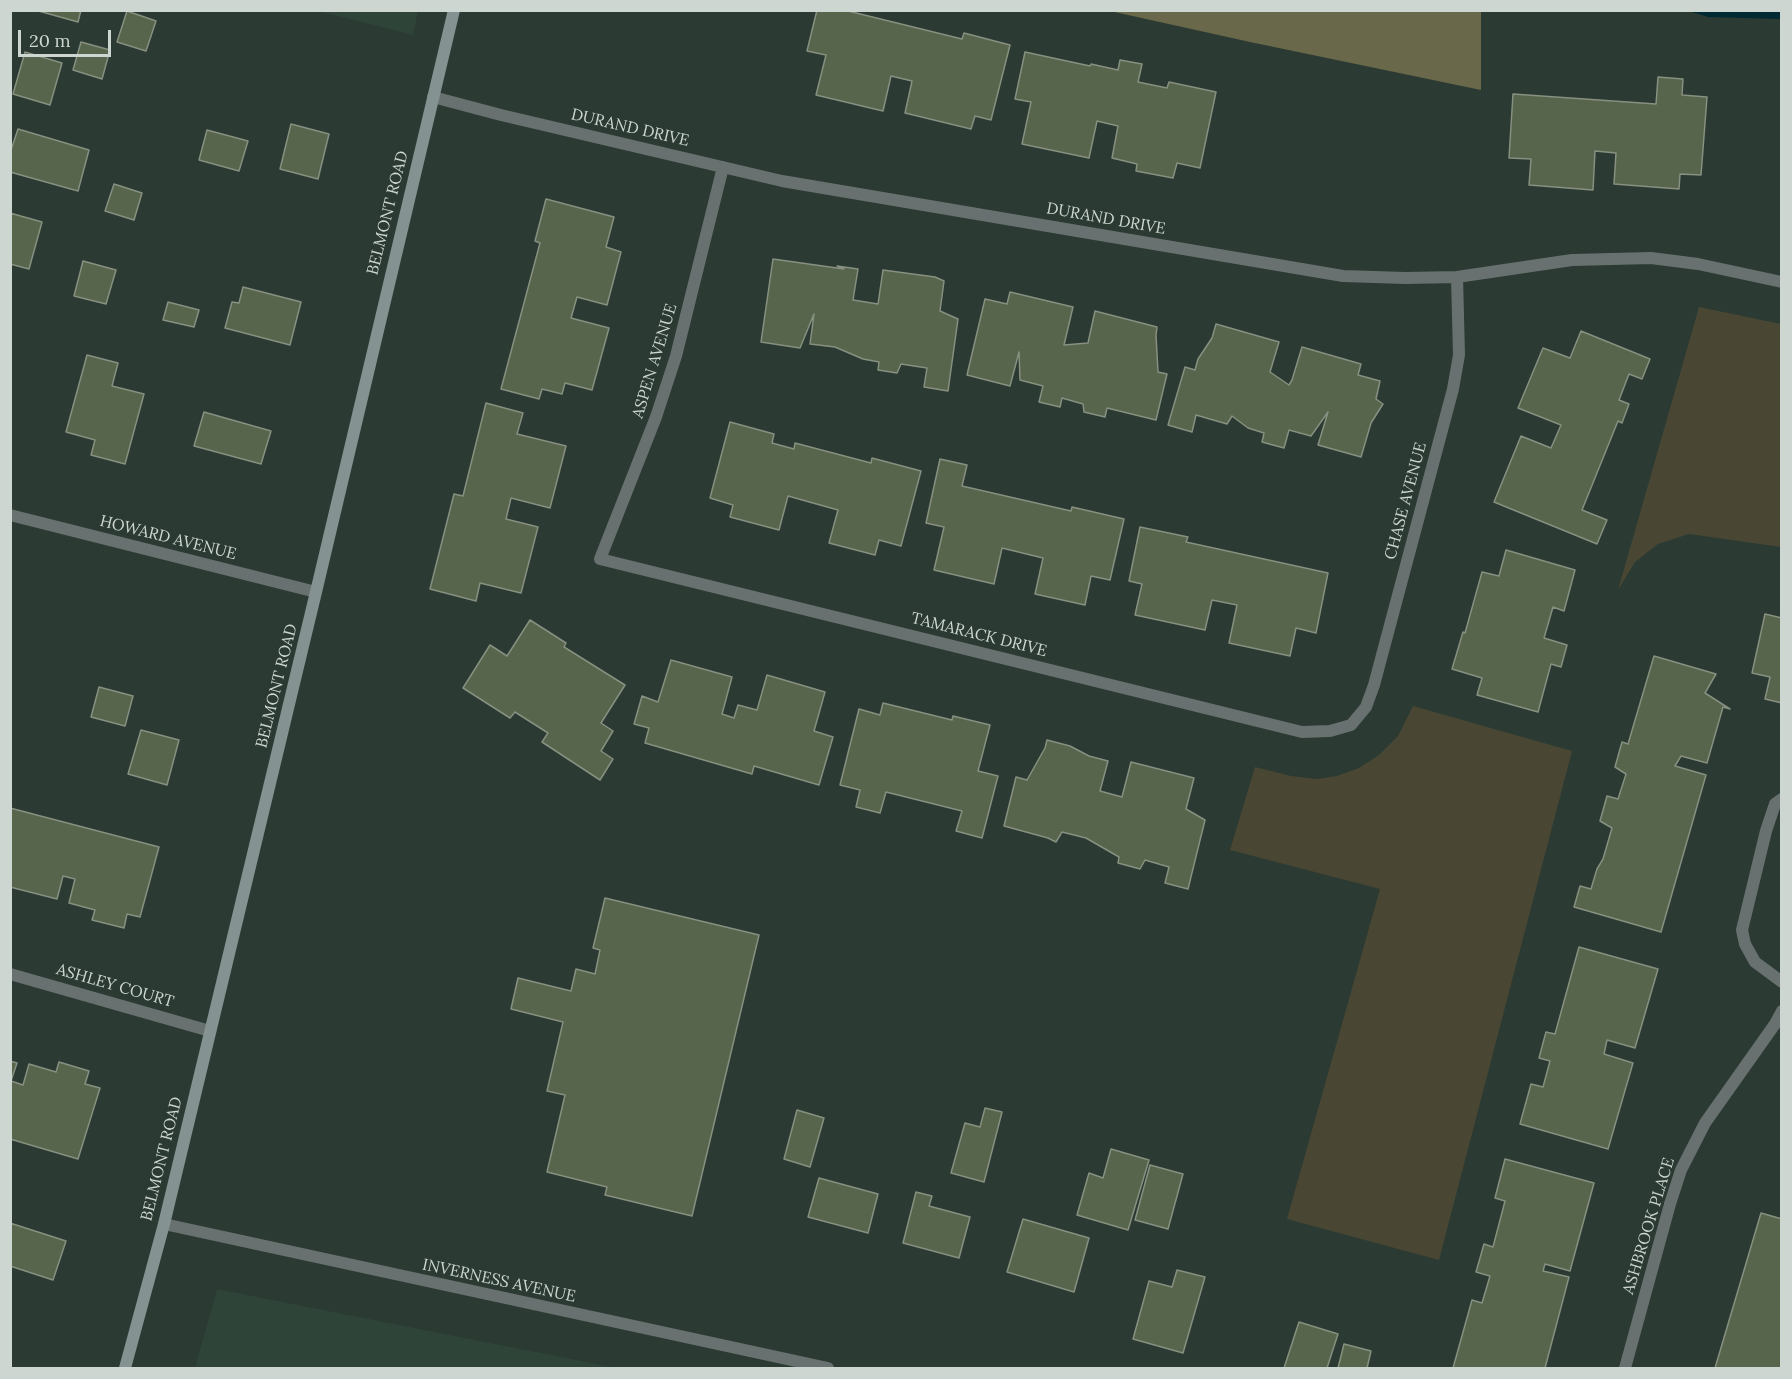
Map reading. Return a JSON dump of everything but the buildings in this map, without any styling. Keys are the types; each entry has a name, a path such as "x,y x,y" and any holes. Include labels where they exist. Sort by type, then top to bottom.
{"main road":[{"name":"BELMONT ROAD","path":"125,1368 164,1224 454,10"}],"street":[{"name":"DURAND DRIVE","path":"433,97 782,181 1343,276 1405,279 1457,277 1572,260 1651,258 1698,264 1782,282"},
{"name":"ASPEN AVENUE","path":"600,559 656,417 676,356 723,167"},
{"name":"CHASE AVENUE","path":"1351,725 1366,707 1374,685 1453,389 1459,355 1457,277"},
{"name":"HOWARD AVENUE","path":"10,515 316,592"},
{"name":"TAMARACK DRIVE","path":"600,559 1302,732 1330,731 1351,725"},
{"path":"1782,799 1775,804 1766,831 1742,930 1745,944 1755,962 1782,982"},
{"name":"ASHLEY COURT","path":"10,974 210,1031"},
{"name":"ASHBROOK PLACE","path":"1625,1368 1681,1170 1705,1123 1782,1011"},
{"name":"INVERNESS AVENUE","path":"164,1224 828,1368"}],"shaded area":[{"path":"318,11 418,11 413,35"},
{"path":"1110,11 1481,11 1481,90 1250,42"},
{"path":"1699,307 1781,324 1781,547 1689,534 1658,544 1635,562 1618,590"},
{"path":"1413,706 1572,751 1439,1260 1287,1219 1380,889 1230,850 1255,767 1291,776 1317,779 1337,776 1359,768 1379,755 1398,736"},
{"path":"217,1289 617,1368 195,1368"}],"water":[{"path":"1692,11 1781,11 1781,19 1708,17"}]}
